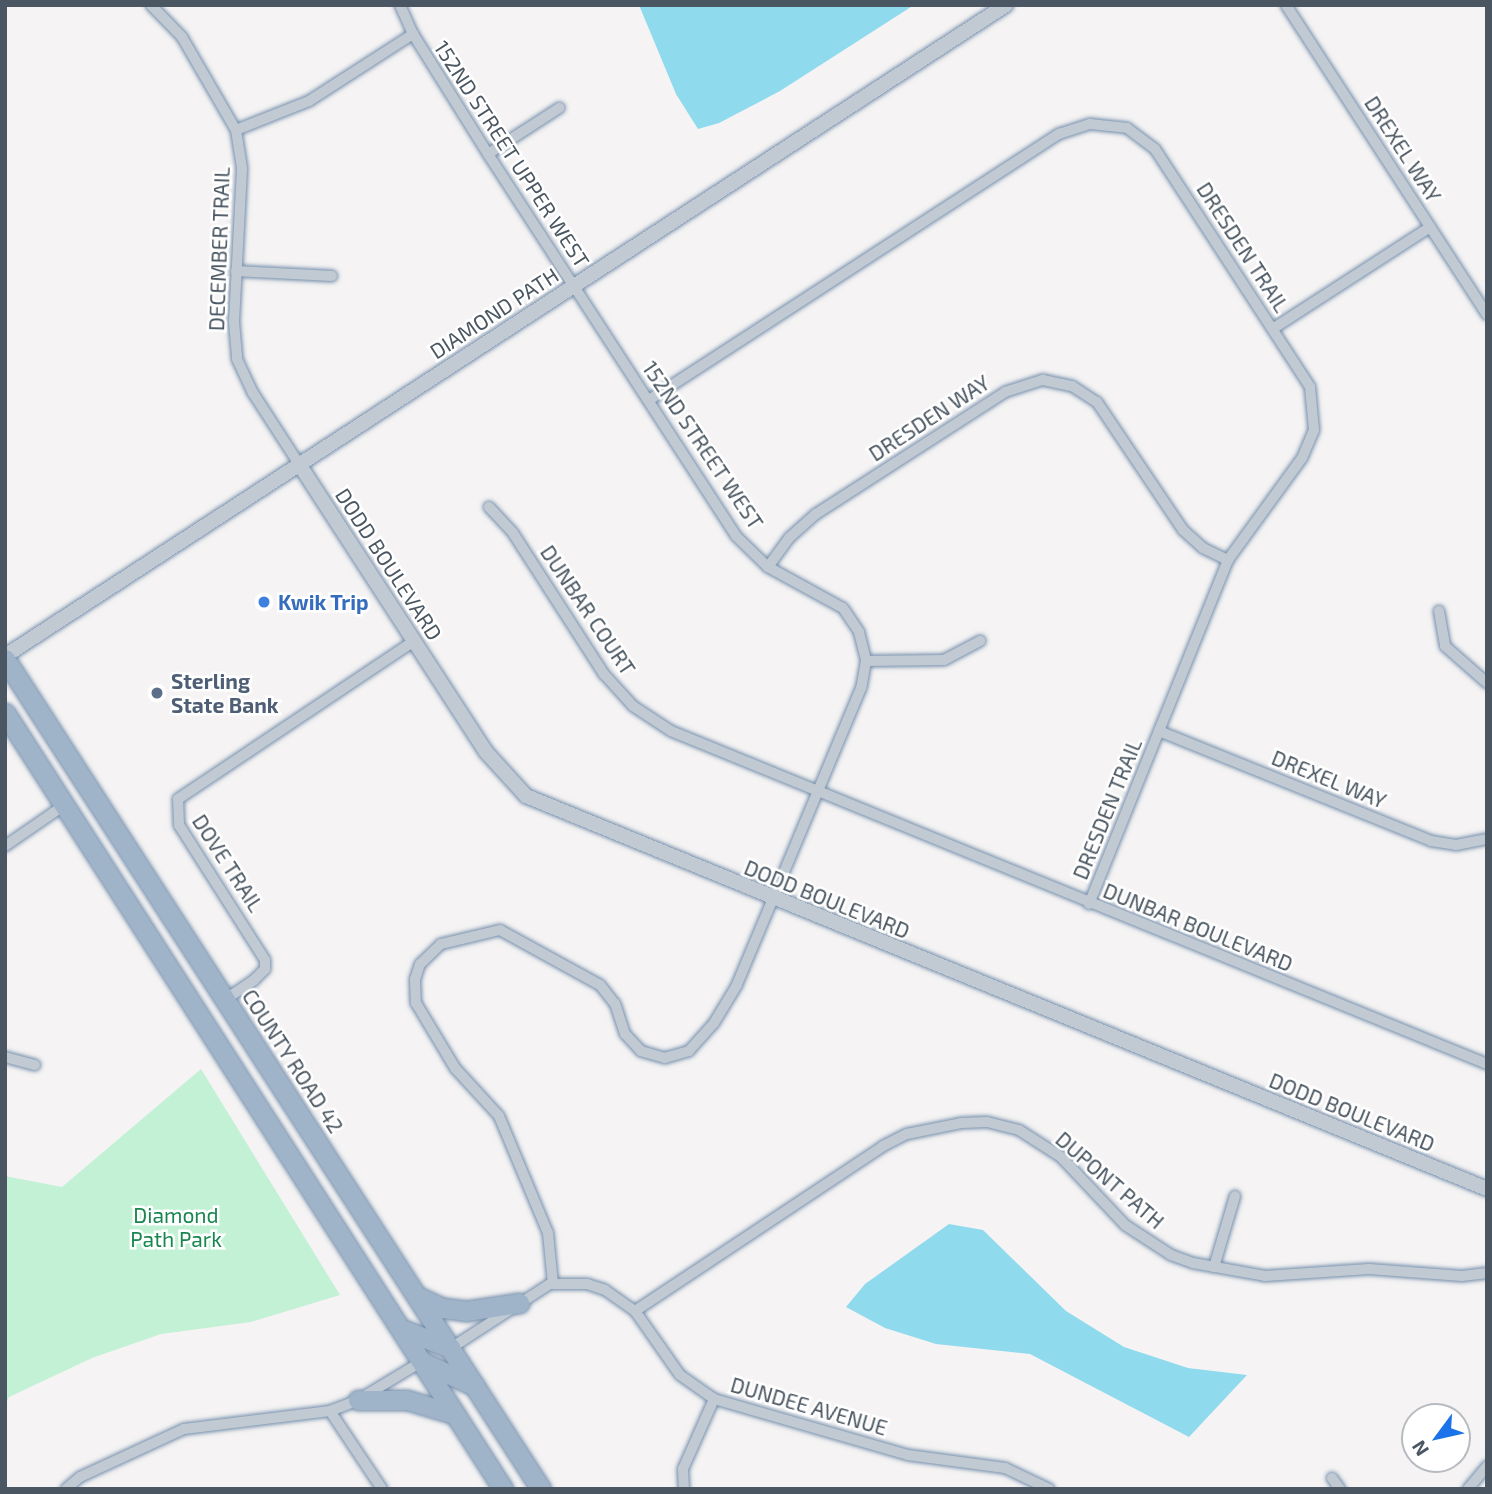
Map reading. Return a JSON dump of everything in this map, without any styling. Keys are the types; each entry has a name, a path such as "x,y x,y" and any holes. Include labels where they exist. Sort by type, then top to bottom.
{"highway":[{"name":"COUNTY ROAD 42","path":"5,657 541,1489"},
{"path":"5,713 503,1489"},
{"path":"419,1297 443,1308 466,1311 519,1303"},
{"path":"401,1329 451,1348"},
{"path":"421,1362 475,1386"},
{"path":"358,1400 407,1400 455,1414"}],"street":[{"name":"DECEMBER TRAIL","path":"150,5 182,37 236,130 242,169 236,271 237,359 253,393 299,464"},
{"name":"152ND STREET UPPER WEST","path":"400,5 413,34 574,286"},
{"name":"DIAMOND PATH","path":"5,657 1006,5"},
{"name":"DREXEL WAY","path":"1286,5 1487,315"},
{"path":"236,130 309,101 413,34"},
{"path":"488,154 559,108"},
{"name":"DRESDEN TRAIL","path":"649,400 1059,134 1090,124 1127,128 1155,149 1310,387 1314,430 1303,458 1228,560 1089,904"},
{"path":"1274,328 1430,227"},
{"path":"236,271 332,276"},
{"name":"152ND STREET WEST","path":"553,1284 548,1233 499,1116 444,1054 416,1003 415,979 420,964 441,944 499,930 600,985 615,1003 625,1034 641,1051 665,1058 677,1056 698,1044 727,1005 861,688 866,661 859,632 843,608 768,567 736,536 574,286"},
{"name":"DRESDEN WAY","path":"768,567 789,538 816,514 1005,392 1043,380 1072,386 1097,402 1183,530 1203,548 1228,560"},
{"name":"DODD BOULEVARD","path":"299,464 486,752 526,796 772,900 1487,1189"},
{"name":"DUNBAR COURT","path":"489,507 513,533 604,674 633,706 671,731 817,793"},
{"path":"1439,611 1445,646 1487,683"},
{"name":"DOVE TRAIL","path":"226,999 260,975 265,960 179,825 175,815 178,799 414,641"},
{"path":"866,661 944,660 981,641"},
{"name":"DREXEL WAY","path":"1159,731 1431,841 1456,845 1487,839"},
{"name":"DUNBAR BOULEVARD","path":"817,793 1487,1064"},
{"path":"5,846 63,806"},
{"path":"5,1057 35,1065"},
{"name":"DUPONT PATH","path":"635,1311 883,1146 907,1134 961,1123 987,1122 1019,1130 1062,1157 1099,1200 1144,1239 1171,1255 1214,1267 1265,1276 1369,1269 1462,1276 1487,1273"},
{"path":"1214,1267 1235,1196"},
{"name":"DUNDEE AVENUE","path":"451,1348 553,1284 587,1284 606,1290 635,1311 680,1375 713,1399 908,1455 1005,1468 1049,1489"},
{"path":"66,1489 79,1477 184,1429 330,1411 358,1400 421,1362"},
{"path":"684,1489 683,1469 713,1399"},
{"path":"330,1411 382,1489"},
{"path":"1468,1489 1487,1466"},
{"path":"1332,1478 1340,1489"}],"green space":[{"name":"Diamond Path Park","path":"201,1069 340,1295 251,1322 161,1334 92,1358 9,1397 5,1405 5,1176 62,1187"}],"water":[{"path":"639,5 914,5 780,91 719,123 698,129 676,94"},
{"path":"949,1224 983,1230 1066,1311 1124,1347 1188,1368 1247,1375 1189,1437 1030,1354 936,1344 885,1328 846,1307 865,1284"}],"place":[{"name":"Kwik Trip","path":"264,602"},
{"name":"Sterling State Bank","path":"157,693"}]}
